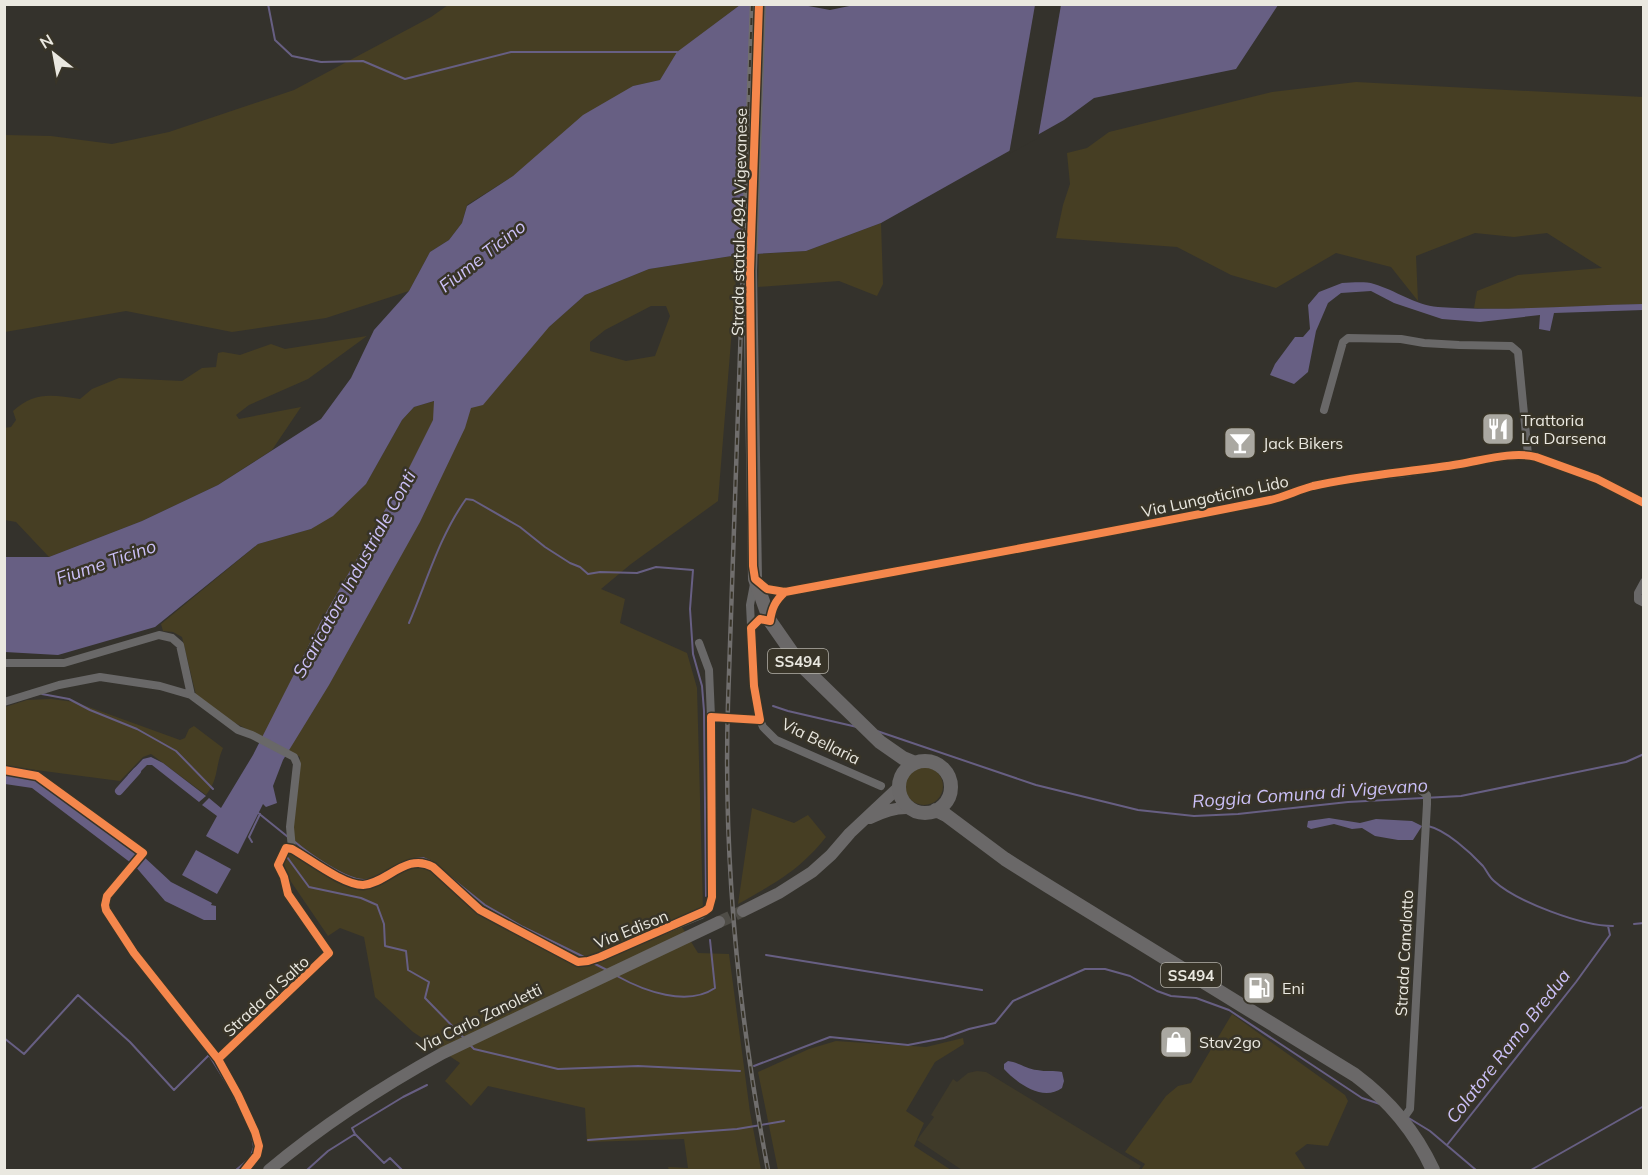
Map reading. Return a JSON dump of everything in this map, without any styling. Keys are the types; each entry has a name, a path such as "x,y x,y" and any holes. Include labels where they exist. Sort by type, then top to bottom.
{"main road":[{"name":"Strada statale 494 Vigevanese","path":"754,579 750,271 759,4"},
{"name":"SS494","path":"754,579 768,617 800,664 880,742 903,758 915,763 931,762 942,768 950,781 950,802 956,813 986,845"},
{"name":"SS494","path":"880,742 896,765 902,799 910,808 923,813 936,810 946,815 1048,886 1355,1075 1401,1115 1433,1170"},
{"path":"743,911 779,893 812,872 899,783 909,767 915,763"},
{"path":"936,810 949,795"},
{"path":"861,823 890,809 910,808"},
{"name":"Via Carlo Zanoletti","path":"269,1170 309,1137 403,1075 466,1042 718,922"}],"street":[{"path":"1324,410 1343,342 1348,338 1401,339 1448,345 1511,346 1518,352 1528,455"},
{"name":"Via Lungoticino Lido","path":"785,592 1139,526 1277,498 1310,487 1351,479 1528,455 1597,480 1644,503"},
{"path":"754,579 767,589 785,592"},
{"name":"Via Bellaria","path":"754,579 750,617 754,686 763,727 776,740 881,786"},
{"path":"1644,582 1638,593 1638,600 1644,603"},
{"path":"768,617 776,600 785,592"},
{"path":"750,617 762,610 768,617"},
{"path":"751,628 760,619 768,617"},
{"path":"4,663 64,663 136,643 153,635 164,636 176,641 182,650 191,695"},
{"name":"Via Edison","path":"291,842 349,883 362,885 412,863 425,862 480,910 578,962 590,960 701,915 708,908 712,897 711,717 709,670 699,643"},
{"path":"4,702 59,685 105,677 160,686 191,695 238,730 294,757 297,764 291,842"},
{"path":"711,717 760,720"},
{"name":"Strada Canalotto","path":"1401,1115 1410,1109 1425,795"},
{"name":"Strada al Salto","path":"244,1170 257,1155 258,1141 238,1095 218,1059 329,953 286,891 284,877 278,865 291,842"},
{"path":"134,954 218,1059"}],"shaded area":[{"path":"448,5 740,5 678,52 660,80 633,86 513,176 467,205 462,223 449,240 430,252 409,291 326,318 232,332 126,311 5,332 5,135 51,136 112,144 169,132 294,90 431,17"},
{"path":"1356,82 1643,97 1643,304 1474,308 1477,291 1518,275 1602,268 1547,233 1514,237 1475,233 1416,256 1418,301 1391,267 1336,253 1276,288 1231,275 1177,247 1056,238 1070,184 1067,153 1087,148 1109,132 1272,92"},
{"path":"881,223 883,284 877,296 839,281 758,287 759,254 806,251"},
{"path":"738,255 718,501 631,564 601,589 625,599 620,623 687,653 697,688 703,908 677,919 698,953 729,954 750,1112 761,1170 669,1170 668,1167 688,1168 684,1139 587,1142 585,1108 488,1086 471,1106 445,1081 460,1063 413,1032 375,997 364,937 340,928 328,936 281,867 295,845 293,829 300,757 218,714 196,695 182,637 173,632 163,631 161,624 258,544 311,529 366,484 402,420 414,407 435,401 549,327 585,295 649,269","holes":["651,306 666,306 670,316 655,356 626,361 590,351 590,342 605,330"]},
{"path":"367,336 308,379 249,405 236,415 239,419 301,407 272,450 218,485 142,521 49,557 16,522 5,520 4,428 11,427 16,420 13,411 29,400 44,396 80,399 92,389 119,378 182,381 202,368 216,367 218,353 223,352 240,355 271,344 285,349"},
{"path":"51,699 75,702 180,740 185,738 189,729 194,726 223,748 210,789 206,795 151,754 143,757 120,781 5,766 5,707 27,700"},
{"path":"924,767 938,772 943,786 938,800 924,805 910,800 905,786 910,772"},
{"path":"752,808 794,823 808,815 826,837 796,868 738,904"},
{"path":"1232,1014 1345,1095 1348,1101 1328,1146 1307,1144 1295,1153 1306,1170 1141,1170 1145,1164 1125,1152 1166,1096 1178,1086 1191,1083"},
{"path":"963,1038 964,1044 935,1062 906,1111 924,1123 914,1146 951,1170 778,1170 758,1072 809,1049 836,1041 926,1047"},
{"path":"986,1072 1141,1166 1138,1170 962,1170 917,1140 934,1117 931,1115 953,1079 957,1082 968,1073"}],"water":[{"path":"859,4 1278,5 1236,69 1094,98 1064,120 881,223 806,251 738,255 649,269 585,295 549,327 483,405 471,408 465,428 420,522 329,685 283,760 273,786 277,803 266,807 263,804 238,854 206,836 217,816 202,805 209,798 221,808 253,755 320,623 409,468 433,420 434,401 414,407 402,420 366,484 333,516 311,529 258,544 155,627 58,655 5,652 4,557 49,557 142,521 218,485 321,419 351,378 374,330 409,291 430,252 449,240 462,223 467,206 513,176 583,115 633,86 660,80 677,52 740,5 803,5 830,10"},
{"path":"1342,283 1374,284 1421,303 1438,307 1515,309 1643,304 1643,310 1554,313 1550,331 1539,329 1540,315 1480,322 1442,319 1394,303 1371,291 1341,293 1328,303 1316,331 1308,372 1294,384 1270,375 1275,364 1295,337 1303,337 1310,329 1308,305 1319,292"},
{"path":"151,757 163,763 206,796 199,802 152,765 147,765 134,778 128,775 143,759"},
{"path":"5,772 33,778 46,784 140,853 131,863 32,788 5,784"},
{"path":"1329,818 1360,823 1376,819 1412,821 1422,826 1413,840 1375,836 1362,828 1352,829 1334,824 1311,829 1307,827 1308,821"},
{"path":"196,850 231,869 217,894 182,875"},
{"path":"143,856 171,882 216,906 216,920 204,920 165,901 135,866"},
{"path":"1008,1061 1040,1071 1062,1072 1064,1081 1062,1088 1047,1093 1023,1085 1004,1069 1004,1064"}],"pier":[{"path":"1035,5 1061,5 1038,138 1009,154"}],"waterway":[{"path":"268,4 275,40 292,56 321,62 363,61 405,79 511,52 677,52"},
{"name":"Roggia Comuna di Vigevano","path":"409,623 448,528 466,499 473,500 520,527 545,547 588,574 637,573 656,567 693,570 690,609 693,654 702,686 704,711 706,896"},
{"name":"Colatore Ramo Bredua","path":"42,694 69,699 137,729 176,751 213,789"},
{"name":"Roggia Comuna di Vigevano","path":"773,706 857,727"},
{"name":"Roggia Comuna di Vigevano","path":"877,731 1036,785 1138,810 1194,816 1238,814 1348,802 1461,796 1626,762 1644,754"},
{"path":"119,791 137,771"},
{"name":"Roggia Comuna di Vigevano","path":"257,812 288,837"},
{"name":"Colatore Ramo Bredua","path":"252,842 249,837 260,814"},
{"name":"Colatore Ramo Bredua","path":"1428,826 1457,842 1483,866 1494,881 1518,897 1568,917 1613,926"},
{"name":"Roggia Comuna di Vigevano","path":"295,842 328,866 357,879 371,879 387,871"},
{"name":"Colatore Ramo Bredua","path":"287,857 309,887 361,898 377,905 384,924 385,946 406,951 408,970 429,982 425,998 464,1038"},
{"name":"Roggia Comuna di Vigevano","path":"415,859 423,858 432,862"},
{"name":"Roggia Comuna di Vigevano","path":"450,877 485,905 523,927 584,957"},
{"name":"Colatore Ramo Bredua","path":"1634,924 1644,923"},
{"name":"Colatore Ramo Bredua","path":"1447,1145 1576,982 1610,935 1608,926"},
{"name":"Roggia Comuna di Vigevano","path":"617,976 640,987 666,995 679,997 704,994 715,988 710,940"},
{"path":"766,955 982,990"},
{"name":"Roggia Comuna di Vigevano","path":"591,962 607,970"},
{"name":"Colatore Ramo Bredua","path":"754,1066 830,1037 908,1045 944,1038 995,1023 1013,1001 1085,969 1105,969 1130,976 1171,996 1196,998 1229,1010 1362,1098 1380,1104"},
{"path":"4,1038 24,1054 78,995 130,1042 174,1090 209,1055 229,1087"},
{"name":"Colatore Ramo Bredua","path":"470,1045 474,1049 558,1069 638,1066 740,1071"},
{"path":"307,1170 328,1151 355,1134 352,1128 427,1085"},
{"path":"232,1092 237,1103"},
{"path":"1531,1170 1644,1106"},
{"name":"Colatore Ramo Bredua","path":"1407,1117 1430,1131 1476,1170"},
{"path":"588,1140 737,1129 784,1121"},
{"path":"355,1134 384,1163 390,1158 402,1170"},
{"path":"251,1156 254,1147 252,1136"},
{"path":"236,1170 248,1160"}],"tunnel":[{"path":"719,922 743,911"}],"railway":[{"path":"752,4 727,763 735,938 748,1054 768,1170"}],"cycle path":[{"path":"759,4 750,271 753,566 755,579 767,589 785,592 1088,536 1270,500 1331,482 1518,455 1536,457 1597,479 1644,503"},
{"path":"218,1059 329,953 288,894 278,865 286,848 292,849 346,881 363,885 414,863 423,863 433,867 480,910 578,962 600,957 709,908 712,897 711,717 760,720 754,686 751,628 760,619 770,621 774,605 785,592"},
{"path":"4,770 37,776 143,853 107,896 106,910 134,953 218,1059 238,1095 259,1146 257,1155 245,1170"}],"place":[{"name":"Trattoria La Darsena","path":"1498,429"},
{"name":"Jack Bikers","path":"1240,443"},
{"name":"Eni","path":"1259,988"},
{"name":"Stav2go","path":"1176,1042"}],"water label":[{"name":"Fiume Ticino","path":"482,256"},
{"name":"Fiume Ticino","path":"106,562"},
{"name":"Scaricatore Industriale Conti","path":"354,574"}]}
